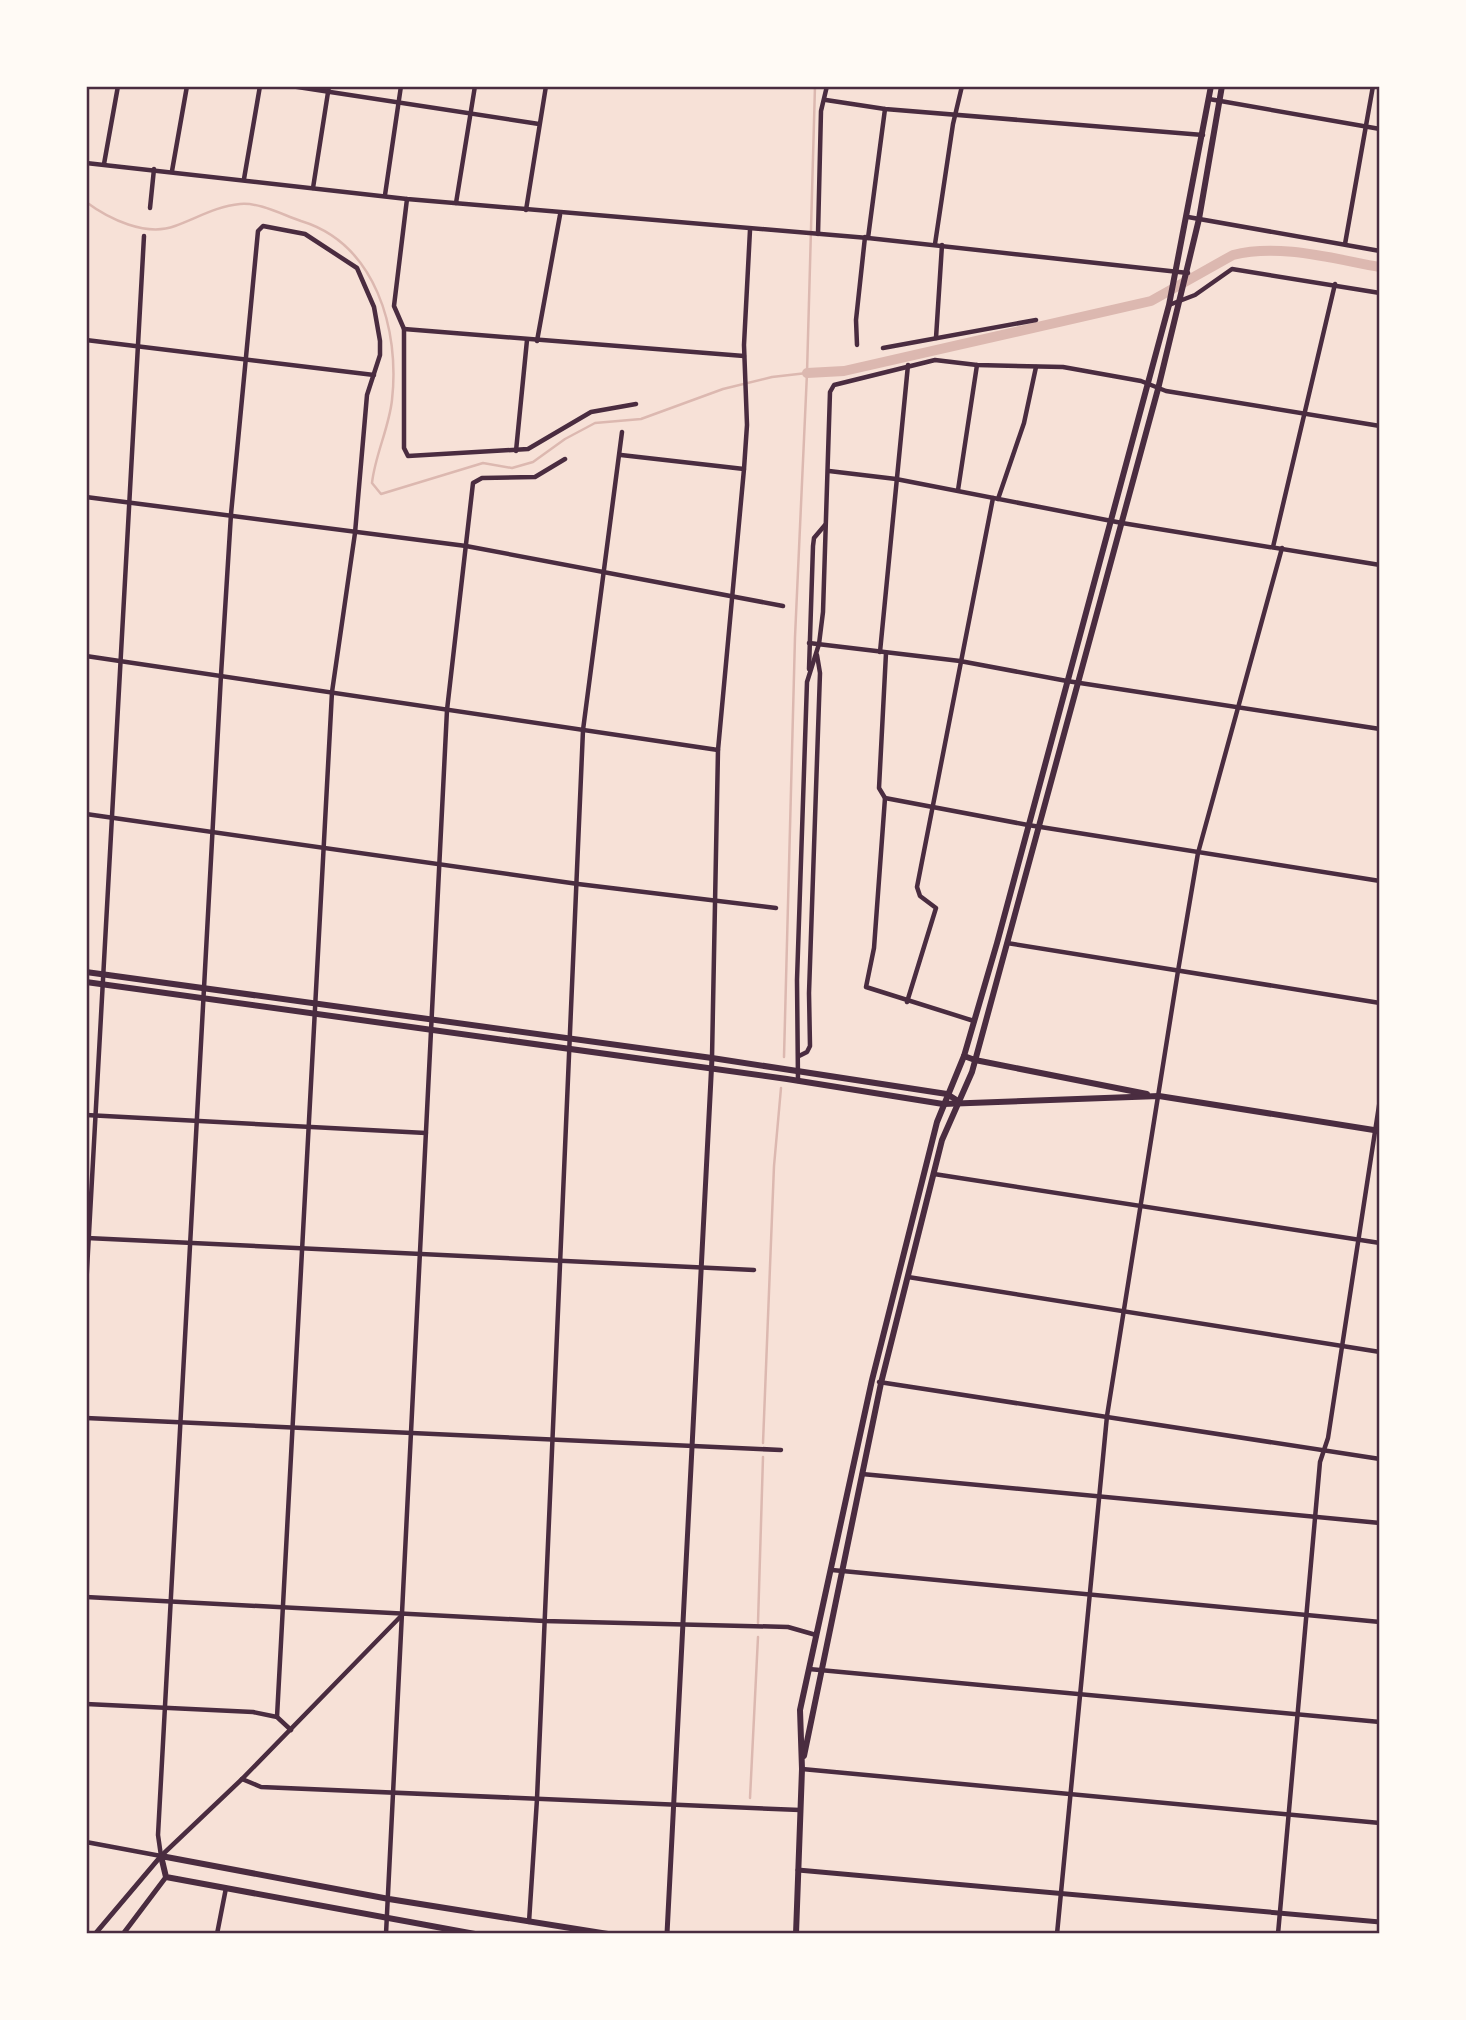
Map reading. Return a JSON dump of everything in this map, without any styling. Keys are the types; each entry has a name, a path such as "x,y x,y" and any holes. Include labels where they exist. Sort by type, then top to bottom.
{"main road":[{"path":"796,1934 802,1769 800,1710 872,1380 943,1104 964,1056 974,1021 1169,305 1211,86"},
{"path":"802,1769 881,1383 942,1140 975,1060 1158,389 1188,273 1222,86"},
{"path":"86,972 799,1070 947,1094 958,1101"},
{"path":"86,982 798,1081 943,1104 958,1101 1159,1096"},
{"path":"964,1056 1159,1096 1378,1130"},
{"path":"475,1934 166,1877 162,1856 389,1899 608,1934"}],"street":[{"path":"104,164 118,86"},
{"path":"172,171 187,86"},
{"path":"244,179 260,86"},
{"path":"291,86 539,124"},
{"path":"313,188 329,86"},
{"path":"385,195 401,86"},
{"path":"456,203 475,86"},
{"path":"526,210 546,86"},
{"path":"815,234 821,111 826,100 827,86"},
{"path":"935,244 962,86"},
{"path":"1345,244 1373,86"},
{"path":"1209,99 1380,129"},
{"path":"826,100 885,109 1203,135"},
{"path":"857,345 856,320 885,109"},
{"path":"86,163 407,199 935,244 1188,273"},
{"path":"150,208 154,169"},
{"path":"407,199 394,306 404,329 404,448 412,458 516,451 541,444 579,418 602,408 636,404"},
{"path":"537,341 560,214"},
{"path":"1188,216 1380,251"},
{"path":"162,1856 158,1835 221,675 231,514 260,227 312,237 361,273 374,307 380,341 380,355 368,395 355,533 332,692 306,1126 277,1717"},
{"path":"667,1934 699,1268 712,1058 718,750 744,468 744,356 750,230"},
{"path":"86,1288 118,661 130,502 144,236"},
{"path":"936,338 942,245"},
{"path":"1169,305 1180,303 1232,269 1380,293"},
{"path":"1273,547 1335,284"},
{"path":"883,348 1036,320"},
{"path":"404,329 744,356"},
{"path":"86,340 374,375"},
{"path":"516,451 527,340"},
{"path":"809,669 819,644 829,471 830,392 837,383 935,360 976,365 1063,367 1148,384 1158,389 1380,426"},
{"path":"908,365 883,653 879,788 885,798 874,948 866,983 868,990 974,1021"},
{"path":"958,490 976,365"},
{"path":"907,1002 936,908 920,896 917,887 960,662 996,498 1024,423 1036,367"},
{"path":"529,1923 537,1798 583,730 622,432"},
{"path":"621,455 744,468"},
{"path":"386,1934 389,1918 418,1255 447,710 466,546 476,480 535,477 565,459"},
{"path":"829,471 896,479 1122,523 1380,565"},
{"path":"86,497 466,546 783,606"},
{"path":"798,1081 800,884 813,546 814,538 826,525"},
{"path":"1057,1934 1063,1894 1088,1595 1107,1416 1178,971 1198,852 1282,548"},
{"path":"809,643 960,662 1380,729"},
{"path":"799,1056 807,1052 810,1046 809,980 820,673 817,654"},
{"path":"86,656 718,750"},
{"path":"885,798 1039,827 1380,881"},
{"path":"86,814 578,884 776,908"},
{"path":"800,884 813,886"},
{"path":"1007,943 1380,1003"},
{"path":"798,986 809,980"},
{"path":"1278,1934 1315,1516 1323,1451 1328,1438 1358,1240 1378,1130 1380,1100"},
{"path":"86,1115 426,1133"},
{"path":"934,1174 1380,1243"},
{"path":"87,1238 300,1251 754,1270"},
{"path":"908,1277 1380,1352"},
{"path":"872,1380 1380,1459"},
{"path":"86,1418 781,1450"},
{"path":"862,1474 1380,1522"},
{"path":"832,1570 1380,1622"},
{"path":"86,1597 544,1621 788,1627 816,1635"},
{"path":"95,1934 162,1856 291,1730 403,1613"},
{"path":"809,1669 1380,1722"},
{"path":"86,1704 243,1711 277,1717 291,1730"},
{"path":"802,1769 1380,1824"},
{"path":"242,1779 261,1787 800,1810"},
{"path":"86,1842 162,1856"},
{"path":"798,1870 1380,1922"},
{"path":"123,1934 166,1877"},
{"path":"217,1934 226,1888"}],"waterway":[{"path":"784,1057 795,637 807,373 815,86"},
{"path":"86,202 117,220 152,229 175,226 232,205 255,205 327,232 348,249 365,269 378,293 392,346 392,400 372,483 381,494 483,463 512,468 533,462 565,439 595,423 641,419 723,389 772,377 807,373"},
{"path":"807,373 844,371 1151,301 1233,255 1288,251 1380,267"},
{"path":"763,1443 774,1166 781,1088"},
{"path":"758,1623 763,1457"},
{"path":"750,1798 758,1637"}]}
